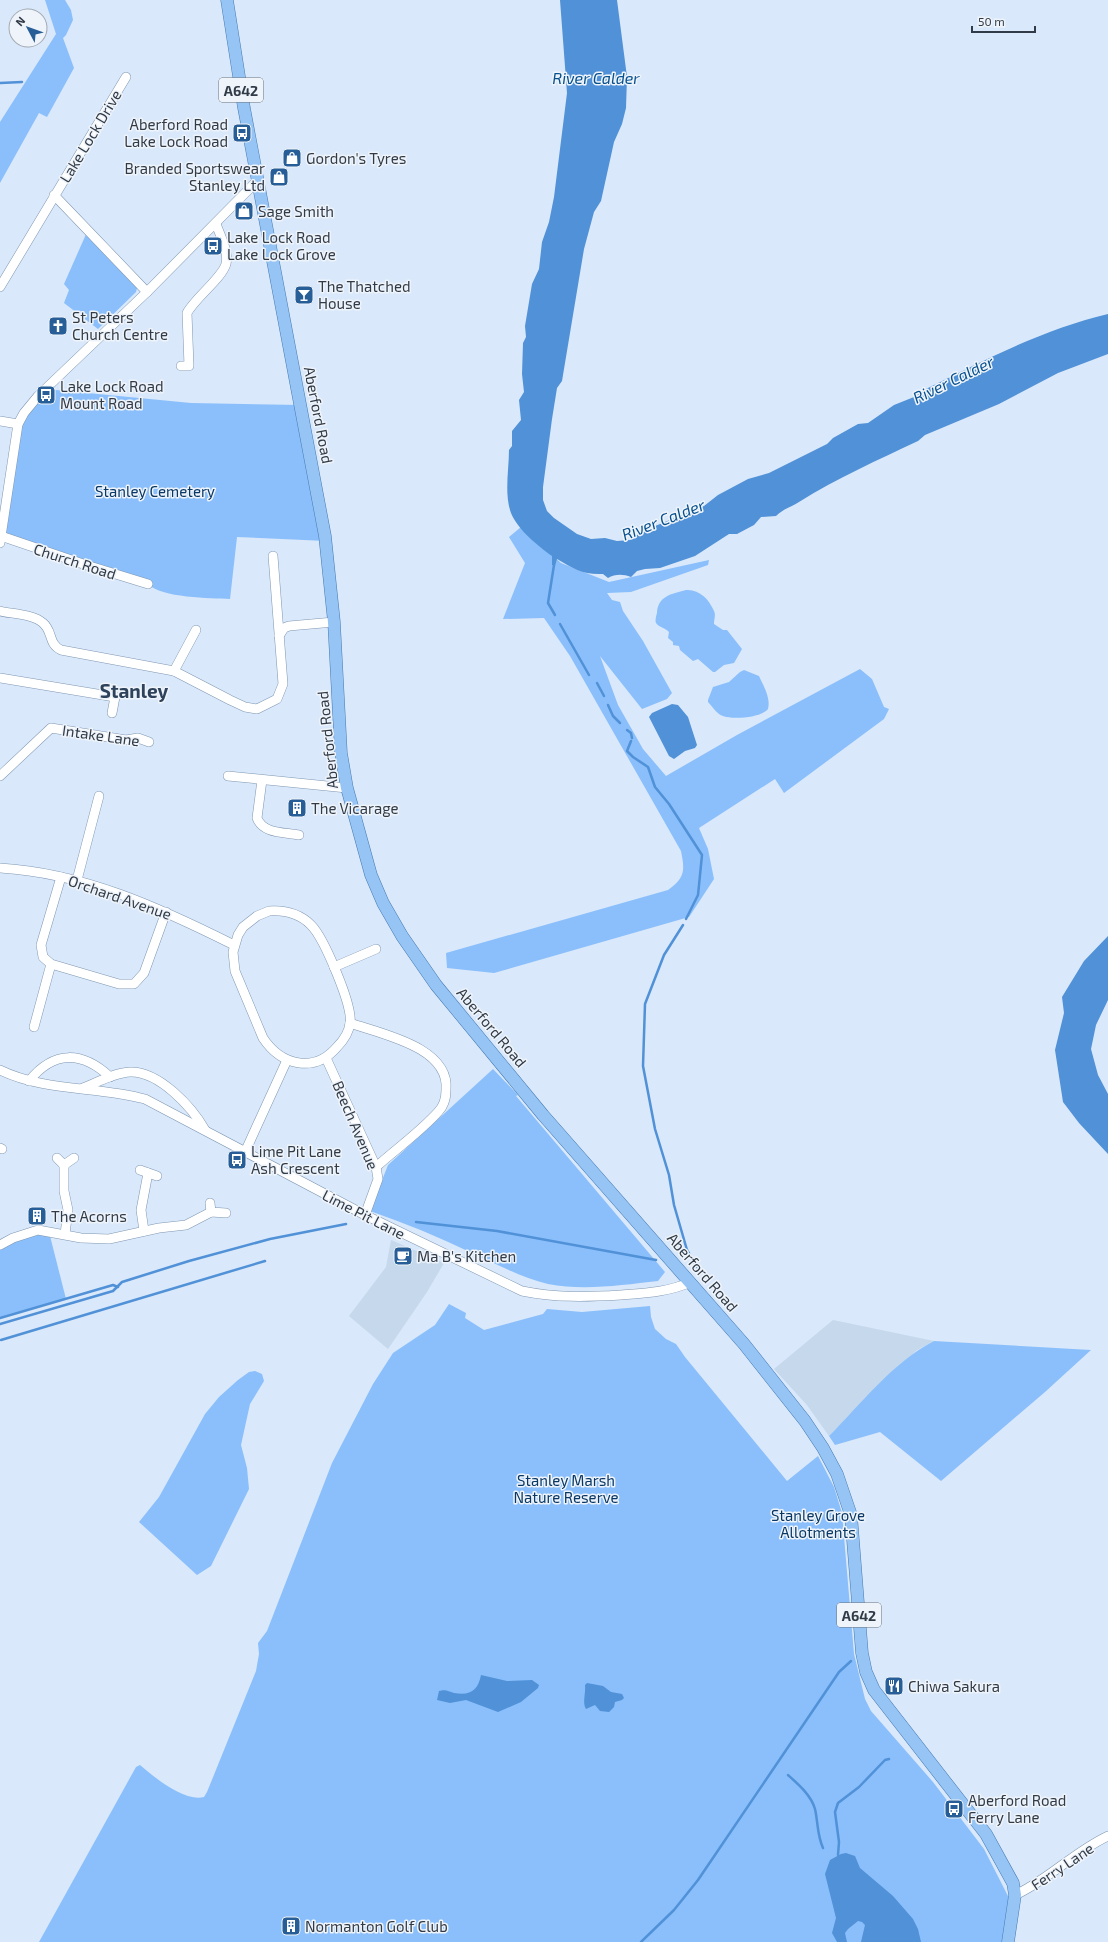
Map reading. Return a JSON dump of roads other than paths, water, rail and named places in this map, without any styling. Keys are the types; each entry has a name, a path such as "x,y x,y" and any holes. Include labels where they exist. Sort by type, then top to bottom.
{"main road":[{"name":"Aberford Road","path":"226,0 258,180 325,536 334,622 342,753 348,788 371,875 383,903 419,961 436,985 544,1115 744,1344 805,1421 837,1474 851,1515 862,1653 866,1672 874,1690 986,1834 1013,1883 1015,1895 1008,1942"}],"street":[{"name":"Lake Lock Drive","path":"0,287 54,194 126,77"},
{"path":"1,540 18,424 24,413 38,396 147,292 258,180"},
{"name":"Lake Lock Drive","path":"54,194 147,292"},
{"path":"181,366 190,366 187,313 191,306 221,272 226,263 225,252 216,224"},
{"path":"0,420 18,424"},
{"name":"Church Road","path":"1,540 148,584"},
{"path":"0,611 42,622 47,628 52,644 61,650 174,671 245,707 257,709 264,707 277,699 282,690 283,684 273,556"},
{"path":"279,636 284,628 289,626 334,622"},
{"path":"174,671 196,628"},
{"path":"0,678 115,697 112,713"},
{"name":"Intake Lane","path":"0,776 51,728 126,740 138,738 149,742"},
{"path":"228,776 348,788"},
{"path":"262,780 257,818 258,823 266,829 299,835"},
{"path":"77,880 98,796"},
{"name":"Orchard Avenue","path":"0,868 77,880 128,896 234,944"},
{"path":"61,877 41,945 43,957 51,964 119,984 134,984 144,973 166,912"},
{"path":"269,911 288,912 298,916 312,926 334,967 346,1000 350,1023 342,1042 326,1058 307,1063 297,1063 287,1060 275,1052 263,1038 235,971 233,962 234,944 243,927 258,916 269,911"},
{"path":"334,967 376,949"},
{"path":"34,1027 51,964"},
{"path":"350,1023 417,1047 428,1053 437,1061 444,1072 447,1083 446,1098 439,1111 376,1167"},
{"path":"29,1080 46,1063 55,1059 67,1057 80,1058 91,1062 110,1077"},
{"name":"Beech Avenue","path":"326,1058 376,1167 378,1179 365,1215"},
{"path":"245,1152 287,1060"},
{"name":"Lime Pit Lane","path":"0,1070 29,1080 124,1093 145,1099 365,1215 522,1291 545,1295 586,1297 669,1290 691,1282"},
{"name":"Lime Pit Lane","path":"83,1088 110,1077 129,1072 141,1072 152,1076 163,1084 185,1104 198,1118 206,1130"},
{"path":"57,1158 64,1165 64,1191 68,1210 64,1234"},
{"path":"64,1165 74,1158"},
{"path":"144,1232 141,1210 143,1192 148,1173"},
{"path":"1,1242 38,1230 93,1240 109,1239 186,1225 211,1208 226,1213"},
{"name":"Ferry Lane","path":"1015,1895 1028,1889 1061,1864 1106,1840"}],"water":[{"name":"River Calder","path":"560,0 617,0 627,77 626,108 622,124 614,142 601,201 594,212 584,249 562,381 557,388 543,487 543,500 547,511 554,518 577,534 591,539 605,538 617,541 630,540 643,531 704,506 718,495 748,479 769,473 827,444 833,438 858,424 868,423 894,405 914,397 926,389 993,356 1061,328 1108,314 1108,354 1058,373 999,404 925,435 918,441 828,485 776,516 761,517 754,525 737,534 729,534 695,556 660,568 637,571 631,577 619,575 608,578 603,574 584,572 557,559 555,566 552,565 552,556 528,537 514,519 509,506 507,482 509,450 512,446 512,431 521,420 519,400 524,392 522,374 523,343 526,337 525,326 532,284 539,269 542,242 549,222 554,197 567,93"},
{"path":"672,704 678,705 688,717 697,745 695,748 685,751 674,759 669,756 649,717 652,713"},
{"path":"1108,936 1108,1000 1096,1025 1091,1049 1098,1075 1108,1094 1108,1154 1079,1123 1063,1102 1055,1050 1064,1013 1062,997 1084,961"},
{"path":"481,1675 507,1681 532,1680 539,1685 538,1688 521,1702 498,1712 466,1700 450,1703 437,1700 439,1691 445,1690 465,1694 473,1691 478,1685"},
{"path":"587,1683 603,1686 611,1692 622,1694 624,1698 615,1702 614,1707 609,1712 600,1711 595,1705 586,1709 584,1701 585,1685"},
{"path":"846,1853 855,1856 860,1868 893,1896 913,1919 918,1929 921,1942 861,1942 865,1925 858,1921 845,1933 847,1942 837,1942 832,1933 836,1918 825,1874 830,1860"}],"waterway":[{"path":"0,83 22,82"},
{"path":"554,565 548,603 555,615"},
{"path":"560,624 589,675"},
{"path":"597,683 604,696"},
{"path":"608,705 613,716 620,723"},
{"path":"627,730 631,733 632,738"},
{"path":"631,741 627,751 648,767 655,787 669,804 702,855 698,895 686,919"},
{"path":"683,925 664,955 645,1004 643,1066 655,1129 669,1175 674,1205 687,1250 697,1267"},
{"path":"416,1222 497,1231 656,1260"},
{"path":"0,1324 113,1291 122,1282 189,1261 270,1239 346,1224"},
{"path":"1,1340 265,1261"},
{"path":"0,1318 113,1285 118,1287"},
{"path":"641,1942 674,1910 698,1880 839,1672 851,1661"},
{"path":"838,1855 839,1842 835,1812 838,1803 859,1787 885,1760 889,1759"},
{"path":"788,1775 804,1790 813,1804 823,1848"}],"place":[{"name":"Aberford Road Lake Lock Road","path":"242,133"},
{"name":"Gordon's Tyres","path":"292,158"},
{"name":"Branded Sportswear Stanley Ltd","path":"279,177"},
{"name":"Sage Smith","path":"244,211"},
{"name":"Lake Lock Road Lake Lock Grove","path":"213,246"},
{"name":"The Thatched House","path":"304,295"},
{"name":"St Peters Church Centre","path":"58,326"},
{"name":"Lake Lock Road Mount Road","path":"46,395"},
{"name":"The Vicarage","path":"297,808"},
{"name":"Lime Pit Lane Ash Crescent","path":"237,1160"},
{"name":"The Acorns","path":"37,1216"},
{"name":"Ma B's Kitchen","path":"403,1256"},
{"name":"Chiwa Sakura","path":"894,1686"},
{"name":"Aberford Road Ferry Lane","path":"954,1809"},
{"name":"Normanton Golf Club","path":"291,1926"}],"district":[{"name":"Stanley","path":"134,690"}],"park label":[{"name":"Stanley Cemetery","path":"155,491"},
{"name":"Stanley Marsh Nature Reserve","path":"566,1488"},
{"name":"Stanley Grove Allotments","path":"818,1524"}]}
